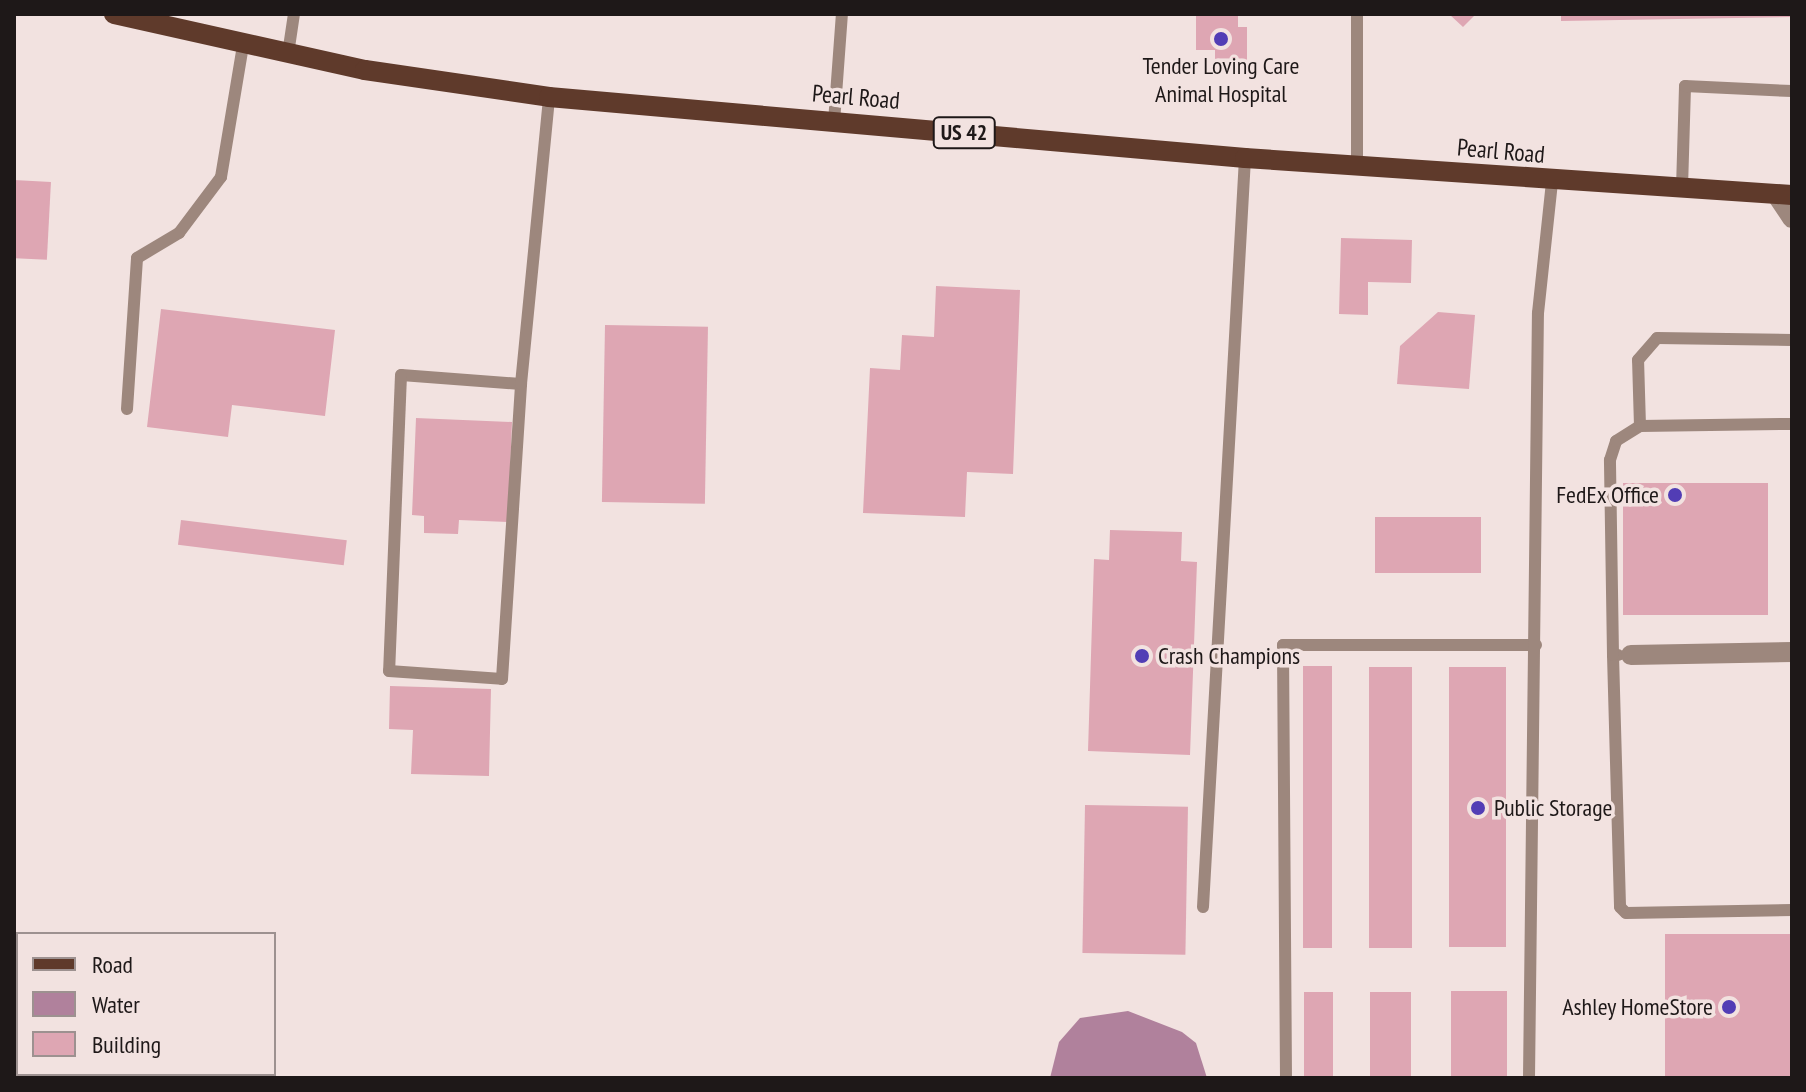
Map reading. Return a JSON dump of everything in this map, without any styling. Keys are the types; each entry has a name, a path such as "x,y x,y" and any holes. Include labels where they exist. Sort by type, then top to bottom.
{"main road":[{"name":"Pearl Road","path":"114,14 288,54 549,97 1245,158 1784,195"}],"street":[{"path":"1784,195 1792,218"},
{"path":"1622,655 1792,652"}],"lane":[{"path":"288,54 294,14"},
{"path":"834,122 842,14"},
{"path":"1357,14 1357,166"},
{"path":"127,409 137,258 179,233 221,177 243,45"},
{"path":"1682,188 1685,86 1792,91"},
{"path":"521,384 401,375 389,671 502,679 521,384 549,97"},
{"path":"1203,907 1245,158"},
{"path":"1529,1078 1538,313 1552,181"},
{"path":"1640,426 1638,360 1657,338 1792,340"},
{"path":"1792,424 1640,426 1616,441 1610,460 1622,655 1620,907 1626,913 1792,910"},
{"path":"1286,1078 1283,645 1536,645"}],"water":[{"path":"1128,1011 1182,1032 1196,1043 1207,1078 1050,1078 1059,1042 1080,1018"}],"building":[{"name":"Tender Loving Care Animal Hospital","path":"1196,14 1238,14 1238,27 1247,27 1247,62 1215,62 1215,50 1196,50"},
{"path":"1449,14 1476,14 1463,27"},
{"path":"1561,14 1792,14 1792,17 1561,21"},
{"path":"14,180 51,182 47,260 14,258"},
{"path":"1341,238 1412,240 1411,283 1368,282 1368,315 1339,314"},
{"path":"936,286 1020,290 1013,474 967,472 965,517 863,513 870,368 900,370 902,335 934,337"},
{"path":"161,309 335,330 325,416 232,405 228,437 147,427"},
{"path":"1438,312 1475,315 1469,389 1397,384 1400,346"},
{"path":"605,325 708,327 705,504 602,502"},
{"path":"416,418 512,422 508,522 459,520 458,534 424,533 424,516 412,515"},
{"path":"1623,483 1768,483 1768,615 1623,615"},
{"path":"1375,517 1481,517 1481,573 1375,573"},
{"path":"181,520 347,540 344,565 178,545"},
{"name":"Crash Champions","path":"1110,530 1182,532 1181,561 1197,562 1190,755 1088,751 1094,559 1109,560"},
{"path":"1303,666 1332,666 1332,948 1303,948"},
{"path":"1369,667 1412,667 1412,948 1369,948"},
{"name":"Public Storage","path":"1449,667 1506,667 1506,947 1449,947"},
{"path":"390,686 491,689 489,776 411,774 413,730 389,729"},
{"path":"1085,805 1188,807 1185,955 1082,953"},
{"name":"Ashley HomeStore","path":"1665,934 1792,934 1792,1078 1665,1078"},
{"path":"1451,991 1507,991 1507,1078 1451,1078"},
{"path":"1304,992 1333,992 1333,1078 1304,1078"},
{"path":"1370,992 1411,992 1411,1078 1370,1078"}],"place":[{"name":"Tender Loving Care Animal Hospital","path":"1221,39"},
{"name":"FedEx Office","path":"1675,495"},
{"name":"Crash Champions","path":"1142,656"},
{"name":"Public Storage","path":"1478,808"},
{"name":"Ashley HomeStore","path":"1729,1007"}]}
